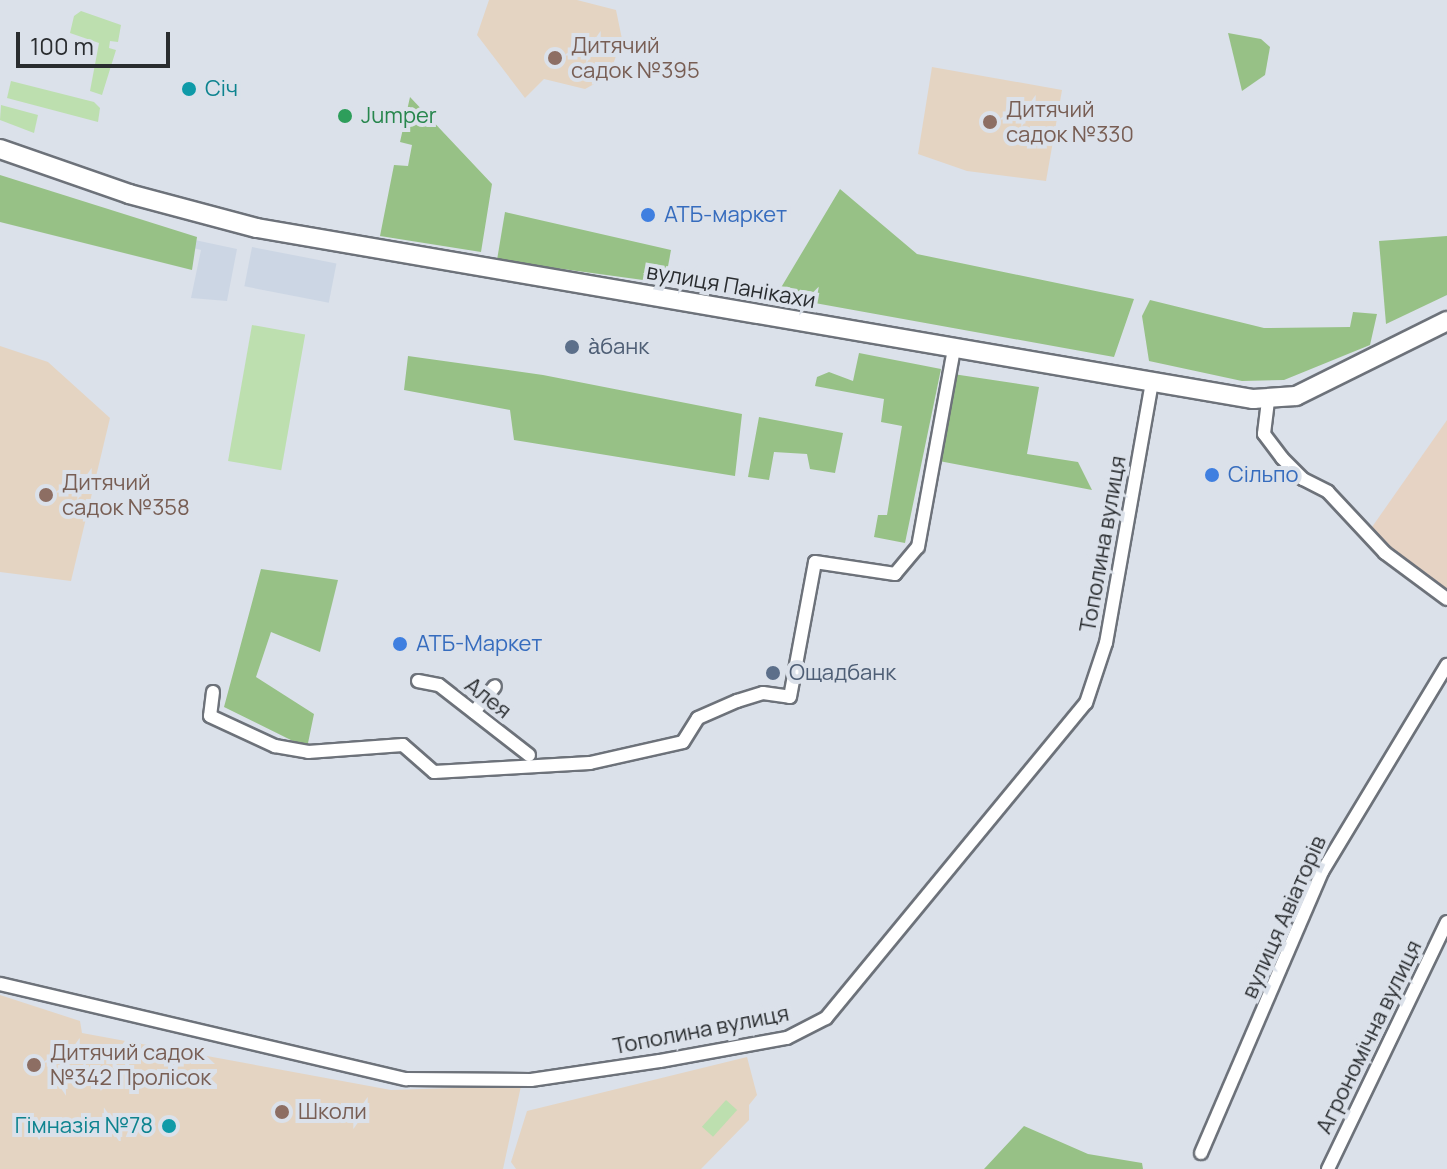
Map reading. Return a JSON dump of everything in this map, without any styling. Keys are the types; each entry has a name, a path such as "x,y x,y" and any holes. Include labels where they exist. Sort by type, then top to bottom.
{"street":[{"name":"вулиця Панікахи","path":"0,149 129,194 257,228 1268,401 1296,396 1447,321"},
{"path":"213,692 210,716 275,746 308,752 403,745 434,772 590,763 683,742 698,718 737,701 763,693 790,697 815,562 895,574 918,547 954,349"},
{"name":"Тополина вулиця","path":"0,984 406,1079 531,1080 787,1038 826,1018 1076,718 1093,689 1106,643 1152,383"},
{"path":"1268,401 1264,434 1282,458 1303,479 1328,492 1385,553 1447,599"},
{"name":"вулиця Авіаторів","path":"1201,1153 1322,872 1447,665"},
{"name":"Алея","path":"418,681 439,685 529,755"},
{"path":"474,712 495,686"},
{"name":"Агрономічна вулиця","path":"1328,1169 1447,922"}],"shaded area":[{"name":"Дитячий садок №395","path":"489,0 577,0 616,10 622,39 609,76 585,89 544,79 525,98 477,35"},
{"name":"Дитячий садок №330","path":"932,67 1062,90 1046,181 967,171 918,154"},
{"path":"190,239 237,249 227,301 191,298 201,250 189,247"},
{"path":"252,247 336,263 329,303 244,286"},
{"name":"Дитячий садок №358","path":"0,346 48,362 110,418 71,581 0,572"},
{"path":"1447,420 1447,589 1398,554 1372,527"},
{"name":"Школи","path":"0,995 80,1021 82,1033 391,1090 521,1086 503,1169 0,1169"},
{"path":"747,1057 757,1095 749,1105 749,1120 701,1169 516,1169 511,1162 527,1111"}],"green space":[{"path":"81,11 121,25 118,42 110,41 109,48 116,50 102,95 90,91 99,43 70,33 74,16"},
{"path":"1228,33 1261,39 1270,47 1265,75 1242,91"},
{"path":"11,81 94,102 100,108 98,122 7,98"},
{"path":"410,97 492,184 481,252 380,236 394,165 408,166 412,145 400,142"},
{"path":"1,105 38,115 34,133 0,120"},
{"path":"0,175 197,237 192,270 0,222"},
{"path":"840,189 917,254 1134,299 1114,357 776,296"},
{"path":"505,212 671,250 665,283 497,260"},
{"path":"1447,236 1447,295 1386,324 1379,241"},
{"path":"1150,300 1264,328 1350,327 1353,312 1377,314 1370,345 1284,380 1242,381 1149,361 1142,316"},
{"path":"252,325 305,334 281,470 228,461"},
{"path":"859,353 941,369 905,543 874,537 878,515 887,515 902,426 881,422 884,399 815,386 817,377 829,372 853,381"},
{"path":"408,356 543,375 742,414 735,476 514,440 510,410 404,390"},
{"path":"953,374 1039,387 1027,454 1078,462 1092,490 939,461"},
{"path":"759,417 843,433 835,473 810,469 807,454 774,452 769,480 748,477"},
{"path":"261,569 338,580 320,652 271,632 256,677 314,714 307,748 224,707"},
{"path":"726,1100 737,1110 713,1137 702,1127"},
{"path":"1024,1126 1088,1154 1142,1163 1143,1169 984,1169"}],"place":[{"name":"Дитячий садок №395","path":"555,58"},
{"name":"Січ","path":"189,89"},
{"name":"Jumper","path":"345,116"},
{"name":"Дитячий садок №330","path":"990,122"},
{"name":"АТБ-маркет","path":"648,215"},
{"name":"а̀банк","path":"572,347"},
{"name":"Сільпо","path":"1212,475"},
{"name":"Дитячий садок №358","path":"46,495"},
{"name":"АТБ-Маркет","path":"400,644"},
{"name":"Ощадбанк","path":"773,673"},
{"name":"Дитячий садок №342 Пролісок","path":"34,1065"},
{"name":"Школи","path":"282,1112"},
{"name":"Гімназія №78","path":"169,1126"}]}
